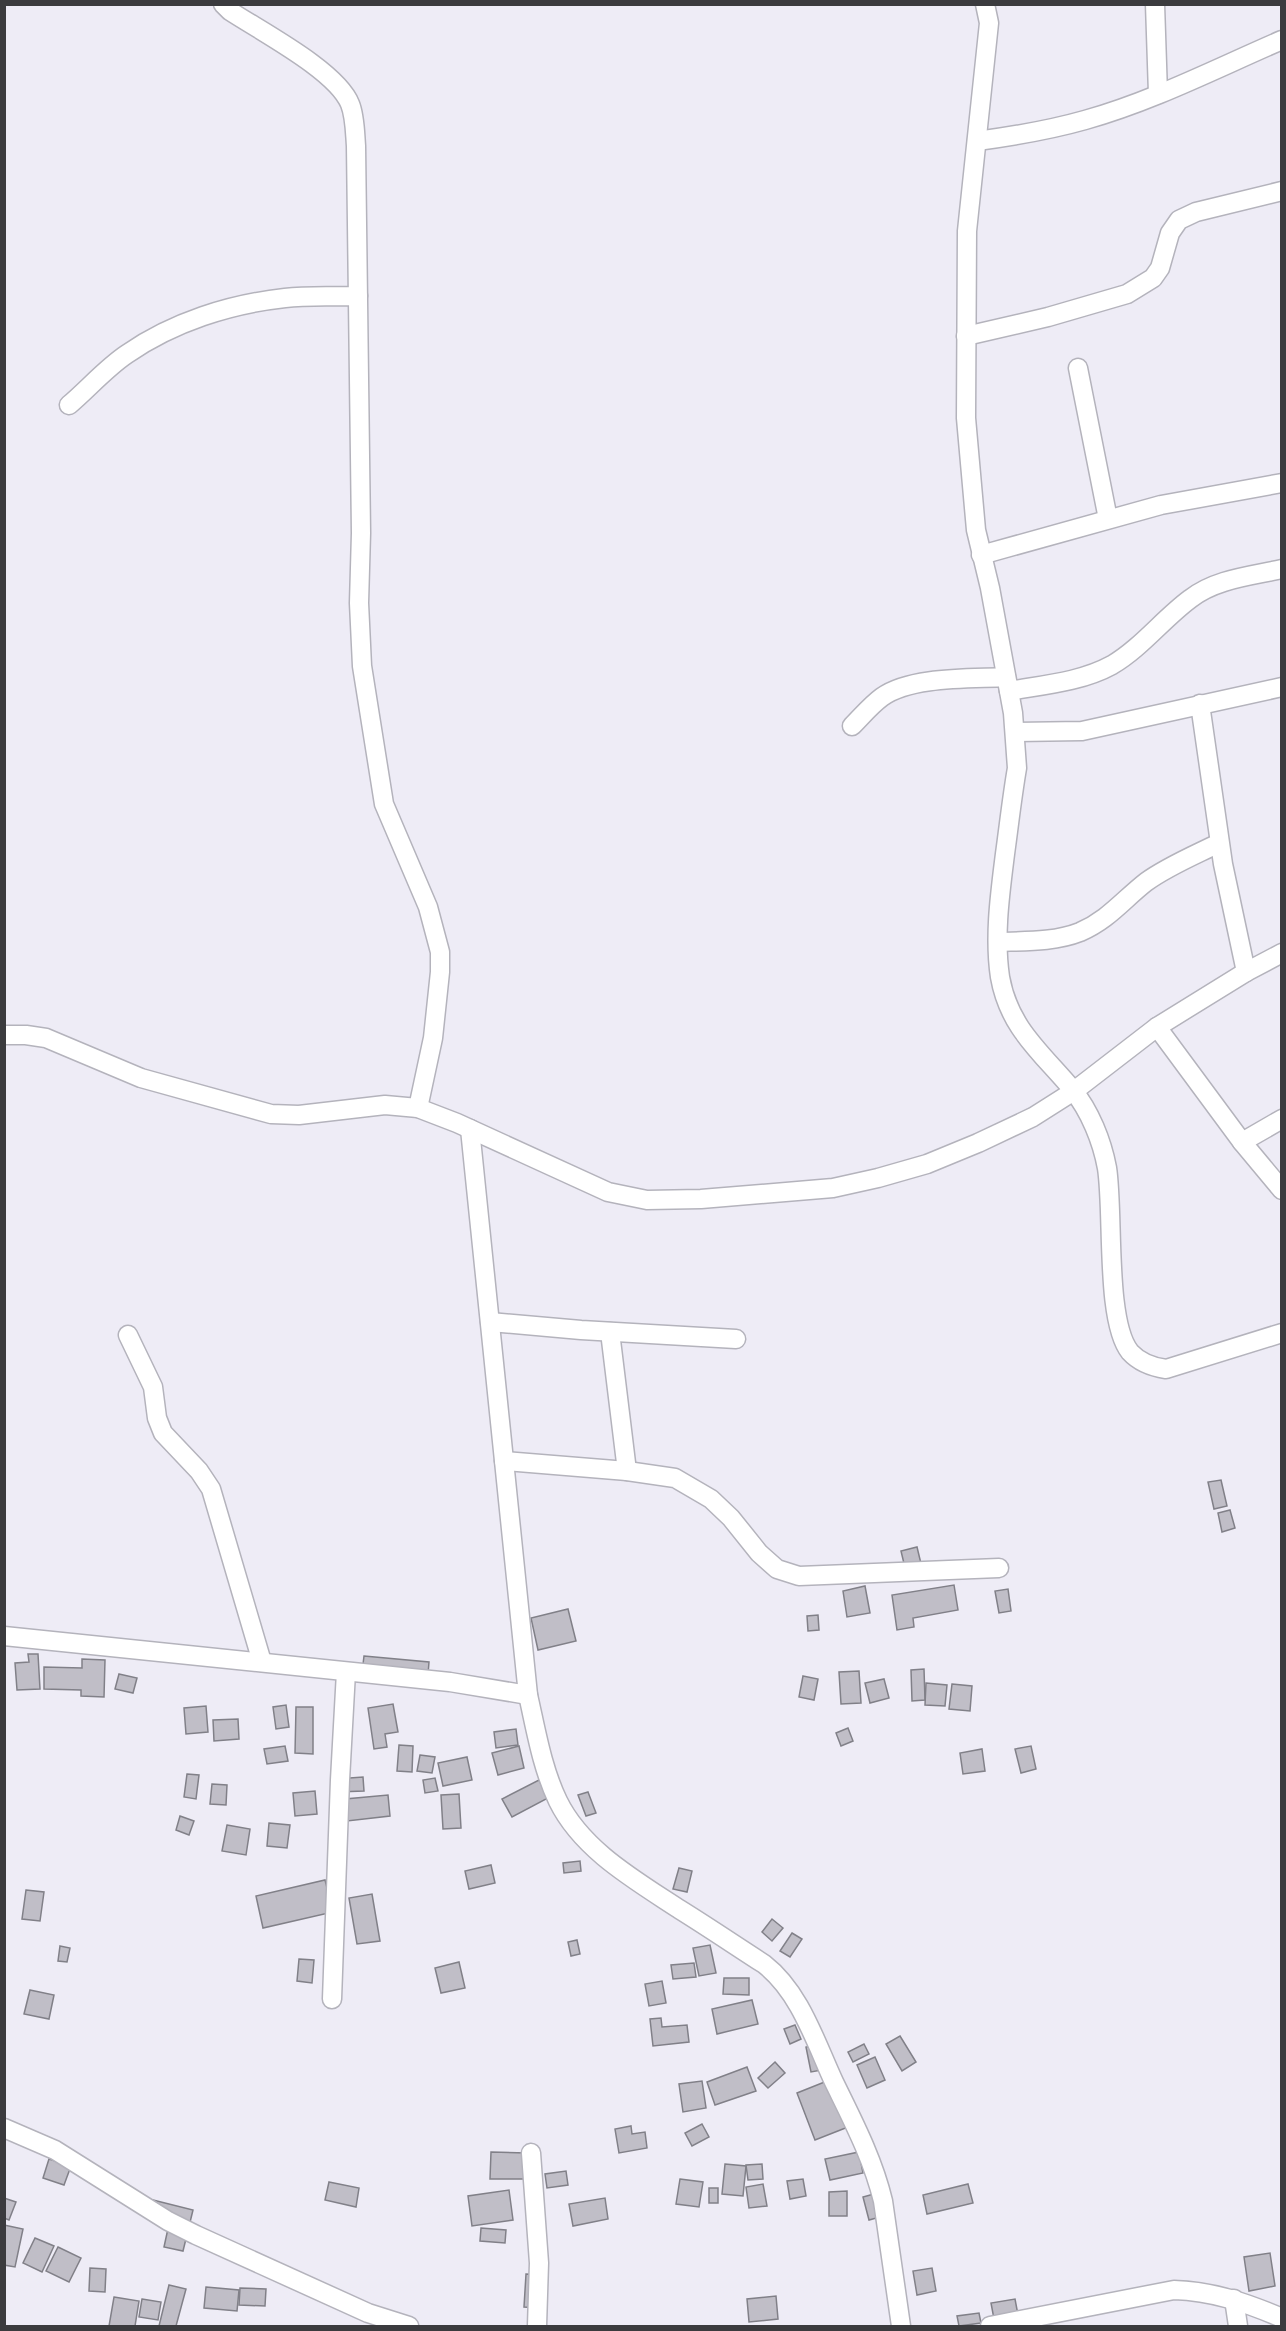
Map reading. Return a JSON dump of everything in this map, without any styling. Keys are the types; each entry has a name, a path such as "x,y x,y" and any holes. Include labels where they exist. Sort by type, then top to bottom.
{"street":[{"path":"223,4 230,11 320,69 342,89 351,106 356,146 361,533 359,603 362,666 384,804 428,907 440,952 434,1029 418,1108"},
{"path":"985,4 989,23 968,231 966,418 976,530 990,588 1016,732 1017,768 1001,885 998,942 1000,975 1005,1001 1032,1046 1074,1091 1103,1149 1110,1191 1114,1292 1121,1334 1130,1351 1143,1363 1155,1368 1166,1369 1281,1333"},
{"path":"1155,4 1158,94"},
{"path":"977,141 1022,135 1087,120 1158,94 1281,40"},
{"path":"966,336 1127,294 1153,278 1160,268 1170,233 1179,220 1196,212 1281,191"},
{"path":"69,405 125,355 174,327 238,305 287,297 358,296"},
{"path":"1078,368 1108,519"},
{"path":"981,555 1192,498 1281,483"},
{"path":"852,726 883,696 898,689 930,682 1008,684 1076,679 1113,664 1191,598 1221,582 1281,569"},
{"path":"1016,732 1083,731 1281,687"},
{"path":"1200,704 1229,897 1246,972"},
{"path":"998,942 1055,938 1078,933 1111,915 1135,891 1156,875 1220,843"},
{"path":"4,1035 46,1038 141,1078 271,1114 300,1115 385,1105 418,1108 470,1129 608,1192 647,1200 701,1199 833,1188 888,1176 927,1164 978,1143 1033,1117 1074,1091 1157,1027 1281,953"},
{"path":"1157,1027 1242,1142 1281,1190"},
{"path":"1242,1142 1281,1119"},
{"path":"470,1129 528,1695 548,1777 558,1802 577,1831 601,1854 640,1884 777,1974 797,2002 867,2152 879,2183 901,2326"},
{"path":"490,1322 736,1339"},
{"path":"610,1332 627,1471"},
{"path":"128,1335 153,1387 157,1418 162,1433 199,1471 211,1489 262,1662"},
{"path":"504,1461 627,1471 675,1478 711,1499 731,1518 759,1553 777,1569 799,1576 999,1568"},
{"path":"4,1636 450,1682 528,1695"},
{"path":"332,1999 346,1672"},
{"path":"4,2128 55,2150 160,2216 196,2235 368,2313 410,2326"},
{"path":"531,2153 539,2263 537,2326"},
{"path":"990,2326 1174,2290 1194,2291 1234,2300 1281,2318"},
{"path":"1234,2300 1238,2326"}],"building":[{"path":"1221,1480 1227,1506 1214,1509 1208,1482"},
{"path":"1230,1510 1235,1528 1222,1532 1218,1513"},
{"path":"917,1547 923,1572 907,1576 901,1551"},
{"path":"954,1585 958,1610 913,1618 914,1627 897,1630 892,1595"},
{"path":"865,1586 870,1613 847,1617 843,1591"},
{"path":"1008,1589 1011,1611 999,1613 995,1591"},
{"path":"568,1609 576,1641 538,1650 531,1618"},
{"path":"818,1615 819,1630 808,1631 807,1616"},
{"path":"28,1654 38,1654 40,1689 17,1690 15,1663 29,1662"},
{"path":"364,1656 429,1662 427,1687 361,1681"},
{"path":"82,1659 105,1660 104,1697 81,1696 81,1690 44,1689 44,1667 82,1668"},
{"path":"924,1669 925,1700 912,1701 911,1670"},
{"path":"859,1671 861,1703 841,1704 839,1672"},
{"path":"119,1674 137,1678 133,1693 115,1689"},
{"path":"803,1676 818,1679 814,1700 799,1697"},
{"path":"884,1679 889,1698 870,1703 865,1683"},
{"path":"926,1683 947,1685 945,1706 925,1705"},
{"path":"952,1684 972,1686 970,1711 949,1709"},
{"path":"393,1704 398,1732 385,1734 387,1747 374,1749 368,1708"},
{"path":"286,1705 289,1727 276,1729 273,1707"},
{"path":"206,1706 208,1732 186,1734 184,1708"},
{"path":"296,1707 313,1707 313,1754 295,1753"},
{"path":"238,1719 239,1739 214,1741 213,1720"},
{"path":"848,1728 853,1741 841,1746 836,1733"},
{"path":"516,1729 518,1745 496,1748 494,1732"},
{"path":"399,1745 413,1746 412,1772 397,1771"},
{"path":"285,1746 288,1761 267,1764 264,1749"},
{"path":"519,1746 524,1768 498,1775 492,1753"},
{"path":"1031,1746 1036,1769 1021,1773 1015,1749"},
{"path":"982,1749 985,1771 963,1774 960,1753"},
{"path":"420,1755 435,1757 432,1773 417,1771"},
{"path":"467,1757 472,1780 443,1786 438,1763"},
{"path":"187,1774 199,1775 196,1799 184,1797"},
{"path":"363,1777 364,1791 337,1792 336,1779"},
{"path":"435,1778 438,1791 425,1793 423,1780"},
{"path":"539,1780 548,1798 512,1817 502,1799"},
{"path":"212,1784 227,1785 226,1805 210,1804"},
{"path":"315,1791 317,1814 295,1816 293,1793"},
{"path":"588,1792 596,1813 586,1816 578,1795"},
{"path":"459,1794 461,1828 443,1829 441,1795"},
{"path":"388,1795 390,1816 347,1821 345,1799"},
{"path":"180,1816 194,1821 189,1835 176,1830"},
{"path":"269,1823 290,1825 287,1848 267,1846"},
{"path":"227,1825 250,1829 246,1855 222,1851"},
{"path":"580,1861 581,1871 564,1873 563,1863"},
{"path":"491,1865 495,1883 469,1889 465,1871"},
{"path":"679,1868 692,1871 687,1892 673,1889"},
{"path":"325,1880 333,1912 263,1928 256,1896"},
{"path":"26,1890 44,1892 40,1921 22,1919"},
{"path":"372,1894 380,1941 357,1944 349,1898"},
{"path":"772,1919 783,1928 772,1941 762,1932"},
{"path":"792,1933 802,1939 790,1957 780,1951"},
{"path":"577,1940 580,1954 571,1956 568,1942"},
{"path":"710,1945 716,1973 699,1976 693,1948"},
{"path":"60,1946 70,1948 67,1962 58,1961"},
{"path":"299,1959 314,1960 312,1983 297,1981"},
{"path":"459,1962 465,1988 441,1993 435,1968"},
{"path":"694,1963 696,1977 673,1979 671,1965"},
{"path":"724,1978 749,1978 749,1995 723,1994"},
{"path":"662,1981 666,2003 649,2006 645,1984"},
{"path":"30,1990 54,1995 49,2019 24,2014"},
{"path":"752,2000 758,2024 717,2034 712,2009"},
{"path":"661,2018 662,2027 687,2025 689,2042 653,2046 650,2019"},
{"path":"795,2025 801,2039 790,2044 784,2029"},
{"path":"900,2036 916,2062 902,2071 886,2044"},
{"path":"864,2044 869,2054 853,2062 848,2052"},
{"path":"817,2045 822,2070 811,2072 806,2047"},
{"path":"875,2057 885,2080 867,2088 857,2065"},
{"path":"775,2062 785,2073 768,2088 758,2078"},
{"path":"747,2067 756,2091 715,2105 707,2082"},
{"path":"832,2079 848,2127 815,2140 797,2093"},
{"path":"702,2081 706,2108 683,2112 679,2084"},
{"path":"702,2124 709,2137 692,2146 685,2133"},
{"path":"631,2126 632,2134 645,2132 647,2148 619,2153 615,2129"},
{"path":"491,2152 526,2153 525,2179 490,2179"},
{"path":"859,2152 863,2173 830,2180 825,2159"},
{"path":"49,2159 71,2166 64,2185 43,2178"},
{"path":"725,2164 746,2166 743,2196 722,2194"},
{"path":"762,2164 763,2179 748,2180 746,2165"},
{"path":"566,2171 568,2185 547,2188 545,2174"},
{"path":"680,2179 703,2182 699,2207 676,2204"},
{"path":"803,2179 806,2196 790,2199 787,2181"},
{"path":"329,2182 359,2188 356,2207 325,2200"},
{"path":"763,2184 767,2206 749,2208 746,2187"},
{"path":"968,2184 973,2203 927,2214 923,2195"},
{"path":"709,2188 718,2188 718,2203 709,2203"},
{"path":"509,2190 513,2220 472,2226 468,2196"},
{"path":"847,2191 847,2216 829,2216 829,2192"},
{"path":"874,2194 880,2217 869,2220 863,2197"},
{"path":"4,2198 16,2202 9,2220 4,2218"},
{"path":"605,2198 608,2219 573,2226 569,2204"},
{"path":"153,2200 193,2210 183,2251 164,2247 169,2224 148,2219"},
{"path":"4,2225 23,2229 15,2267 4,2265"},
{"path":"481,2228 506,2230 505,2243 480,2241"},
{"path":"35,2238 54,2246 42,2272 23,2263"},
{"path":"58,2247 81,2258 69,2282 46,2271"},
{"path":"1270,2253 1275,2286 1249,2291 1244,2257"},
{"path":"90,2268 106,2269 105,2292 89,2291"},
{"path":"932,2268 936,2291 917,2295 913,2271"},
{"path":"526,2274 541,2275 540,2308 524,2307"},
{"path":"169,2285 186,2289 176,2326 159,2326"},
{"path":"206,2287 239,2290 237,2311 204,2308"},
{"path":"240,2288 266,2289 265,2306 239,2305"},
{"path":"776,2296 778,2319 749,2322 747,2299"},
{"path":"114,2297 139,2301 135,2326 109,2326"},
{"path":"142,2299 161,2302 158,2320 139,2317"},
{"path":"1015,2299 1018,2315 994,2319 991,2303"},
{"path":"979,2313 981,2323 959,2326 957,2316"}]}
